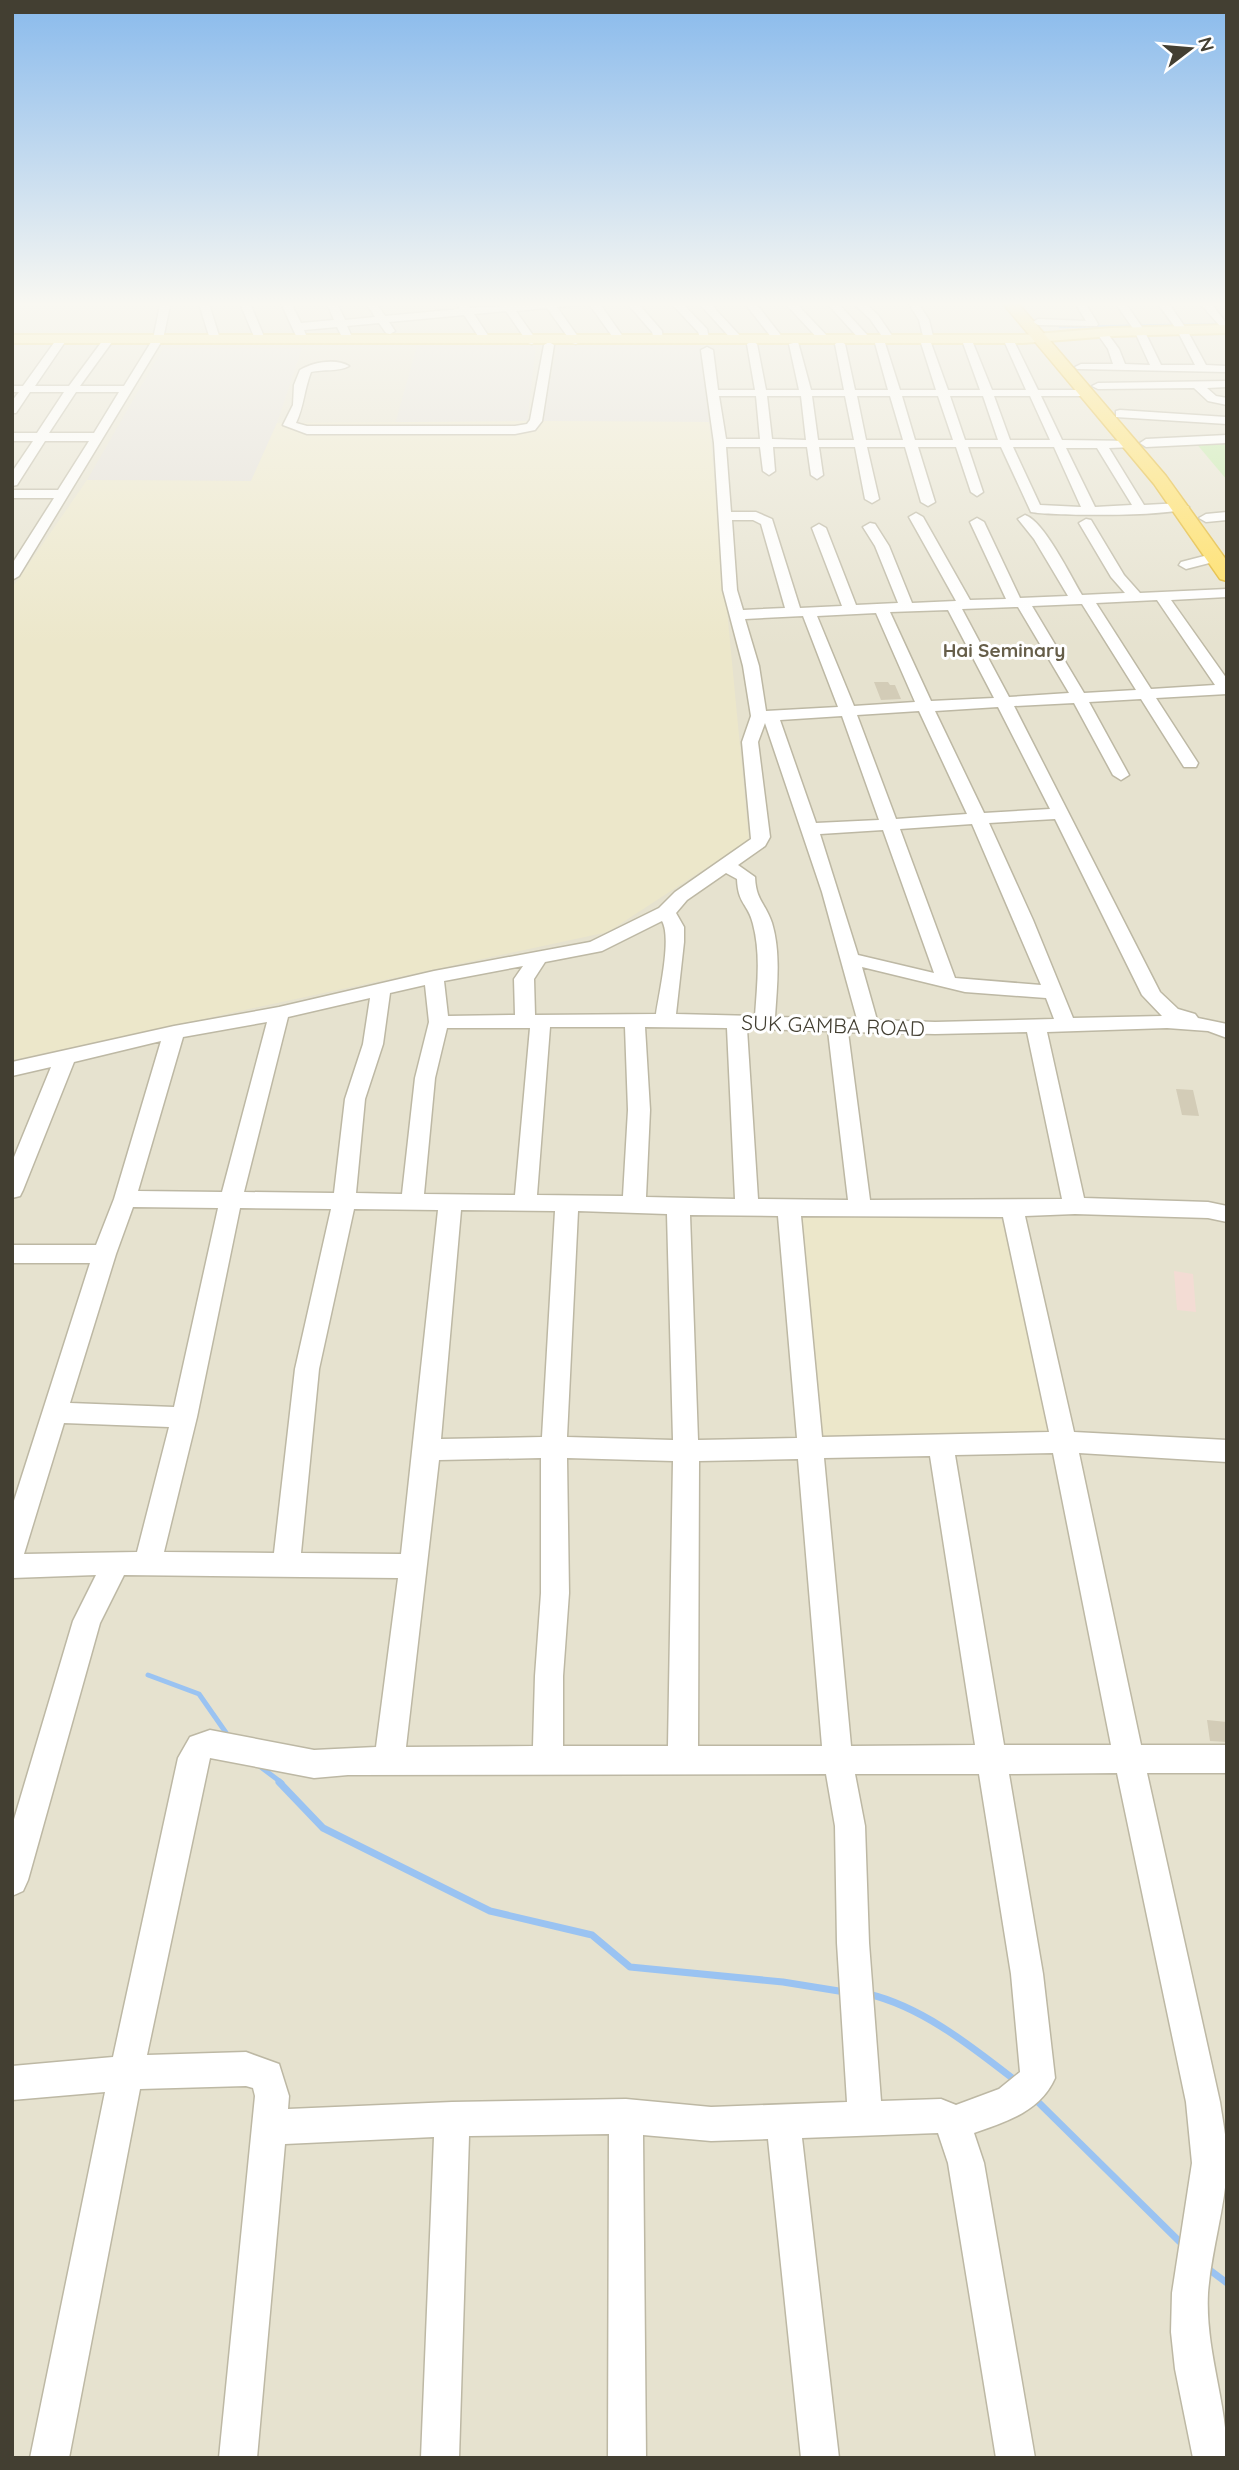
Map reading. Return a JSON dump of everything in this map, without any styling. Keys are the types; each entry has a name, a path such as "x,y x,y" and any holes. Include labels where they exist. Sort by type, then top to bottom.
{"highway":[{"path":"1115,416 1212,524 1216,557 1227,575"},
{"path":"1122,416 1138,444 1182,507 1212,524"}],"street":[{"path":"12,482 55,416"},
{"path":"12,576 18,556 64,494 112,416"},
{"path":"293,416 289,423 292,428 318,430 516,430 531,427 537,416"},
{"path":"716,416 730,590 764,716 809,829 851,959 868,1024"},
{"path":"764,416 769,471"},
{"path":"809,416 817,475"},
{"path":"854,416 872,499"},
{"path":"903,416 928,502"},
{"path":"951,416 977,492"},
{"path":"997,416 1013,465 1036,509 1088,517 1182,507"},
{"path":"1045,416 1088,517 1118,578 1136,597"},
{"path":"1155,416 1226,421"},
{"path":"12,437 99,437"},
{"path":"720,443 1138,444 1227,439"},
{"path":"1101,444 1141,510"},
{"path":"12,494 64,494"},
{"path":"724,516 756,516 766,522 801,612 848,711 947,981"},
{"path":"916,517 1004,702 1152,995 1171,1013 1219,1029"},
{"path":"1025,519 1040,537 1190,763"},
{"path":"977,522 1018,603 1079,698 1121,775"},
{"path":"820,527 851,610"},
{"path":"870,527 882,546 907,608"},
{"path":"1186,565 1216,557"},
{"path":"737,615 1227,593"},
{"path":"1161,596 1226,689"},
{"path":"881,609 923,706 978,820 1066,1025"},
{"path":"764,716 1226,689"},
{"path":"12,1069 174,1032 279,1013 434,977 607,942 666,912 681,896 761,839 750,742 764,716"},
{"path":"809,829 1061,814"},
{"path":"725,865 746,877 747,897 758,906 765,933 765,1024"},
{"path":"665,1020 675,942 675,927 666,912"},
{"path":"525,1205 532,1021 524,979 539,957"},
{"path":"851,959 965,986 1054,992"},
{"path":"412,1203 425,1078 439,1022 434,977"},
{"path":"286,1566 307,1368 344,1203 355,1099 373,1045 381,989"},
{"path":"146,1564 184,1417 231,1200 279,1013"},
{"path":"634,1204 639,1110 635,1020"},
{"name":"SUK GAMBA ROAD","path":"439,1022 665,1020 934,1028 1167,1021 1219,1029"},
{"path":"737,1023 747,1207"},
{"path":"837,1024 860,1207"},
{"path":"1036,1026 1075,1206"},
{"path":"12,1550 104,1254 125,1199 174,1032"},
{"path":"12,1190 66,1056"},
{"path":"125,1199 789,1208 1012,1209 1075,1206 1208,1210 1227,1214"},
{"path":"389,1762 427,1450 450,1204"},
{"path":"548,1760 549,1676 555,1593 554,1447 568,1206"},
{"path":"678,1207 686,1451 683,1761"},
{"path":"789,1208 813,1449 838,1760 850,1826 853,1942 865,2117"},
{"path":"1012,1209 1064,1442 1203,2102 1210,2163 1190,2293 1191,2332 1194,2369 1213,2458"},
{"path":"12,1254 104,1254"},
{"path":"55,1413 184,1417"},
{"path":"427,1450 554,1447 686,1451 1064,1442 1158,1444 1227,1451"},
{"path":"941,1447 1027,1974 1038,2078 1030,2090 1013,2101 954,2123"},
{"path":"12,1880 87,1621 116,1564"},
{"path":"12,1566 414,1566"},
{"path":"49,2458 126,2073 193,1758 200,1747 210,1744 314,1764 348,1761 1227,1759"},
{"path":"12,2083 126,2073 246,2070 267,2076 272,2096 238,2458"},
{"path":"268,2127 452,2119 626,2116 711,2124 942,2116 954,2123 967,2163 1016,2458"},
{"path":"626,2116 626,2458"},
{"path":"440,2458 452,2119"},
{"path":"783,2121 820,2458"}],"shaded area":[{"path":"12,416 1227,416 1227,2458 12,2458"},
{"path":"124,416 279,416 251,481 87,480"},
{"path":"397,416 528,416 527,422 395,424"},
{"path":"543,416 708,416 709,422 542,421"},
{"path":"709,422 749,840 608,932 12,1060 12,588 87,480 251,481 277,423"},
{"path":"797,1216 1002,1220 1052,1439 820,1439"},
{"path":"1174,1271 1193,1274 1196,1312 1177,1310"}],"green space":[{"path":"1227,441 1227,480 1195,442"}],"building":[{"path":"874,682 895,685 901,699 881,700"},
{"path":"1176,1089 1193,1090 1199,1116 1182,1115"},
{"path":"1207,1720 1227,1722 1227,1742 1210,1741"}],"waterway":[{"path":"148,1675 199,1694 229,1737"},
{"path":"258,1765 282,1783"},
{"path":"279,1782 323,1828 490,1911 592,1935 630,1967 783,1982 845,1992"},
{"path":"868,1994 908,2008 927,2018 1016,2081"},
{"path":"1035,2099 1183,2245"},
{"path":"1207,2268 1227,2283"}],"district":[{"name":"Hai Seminary","path":"1004,650"}]}
